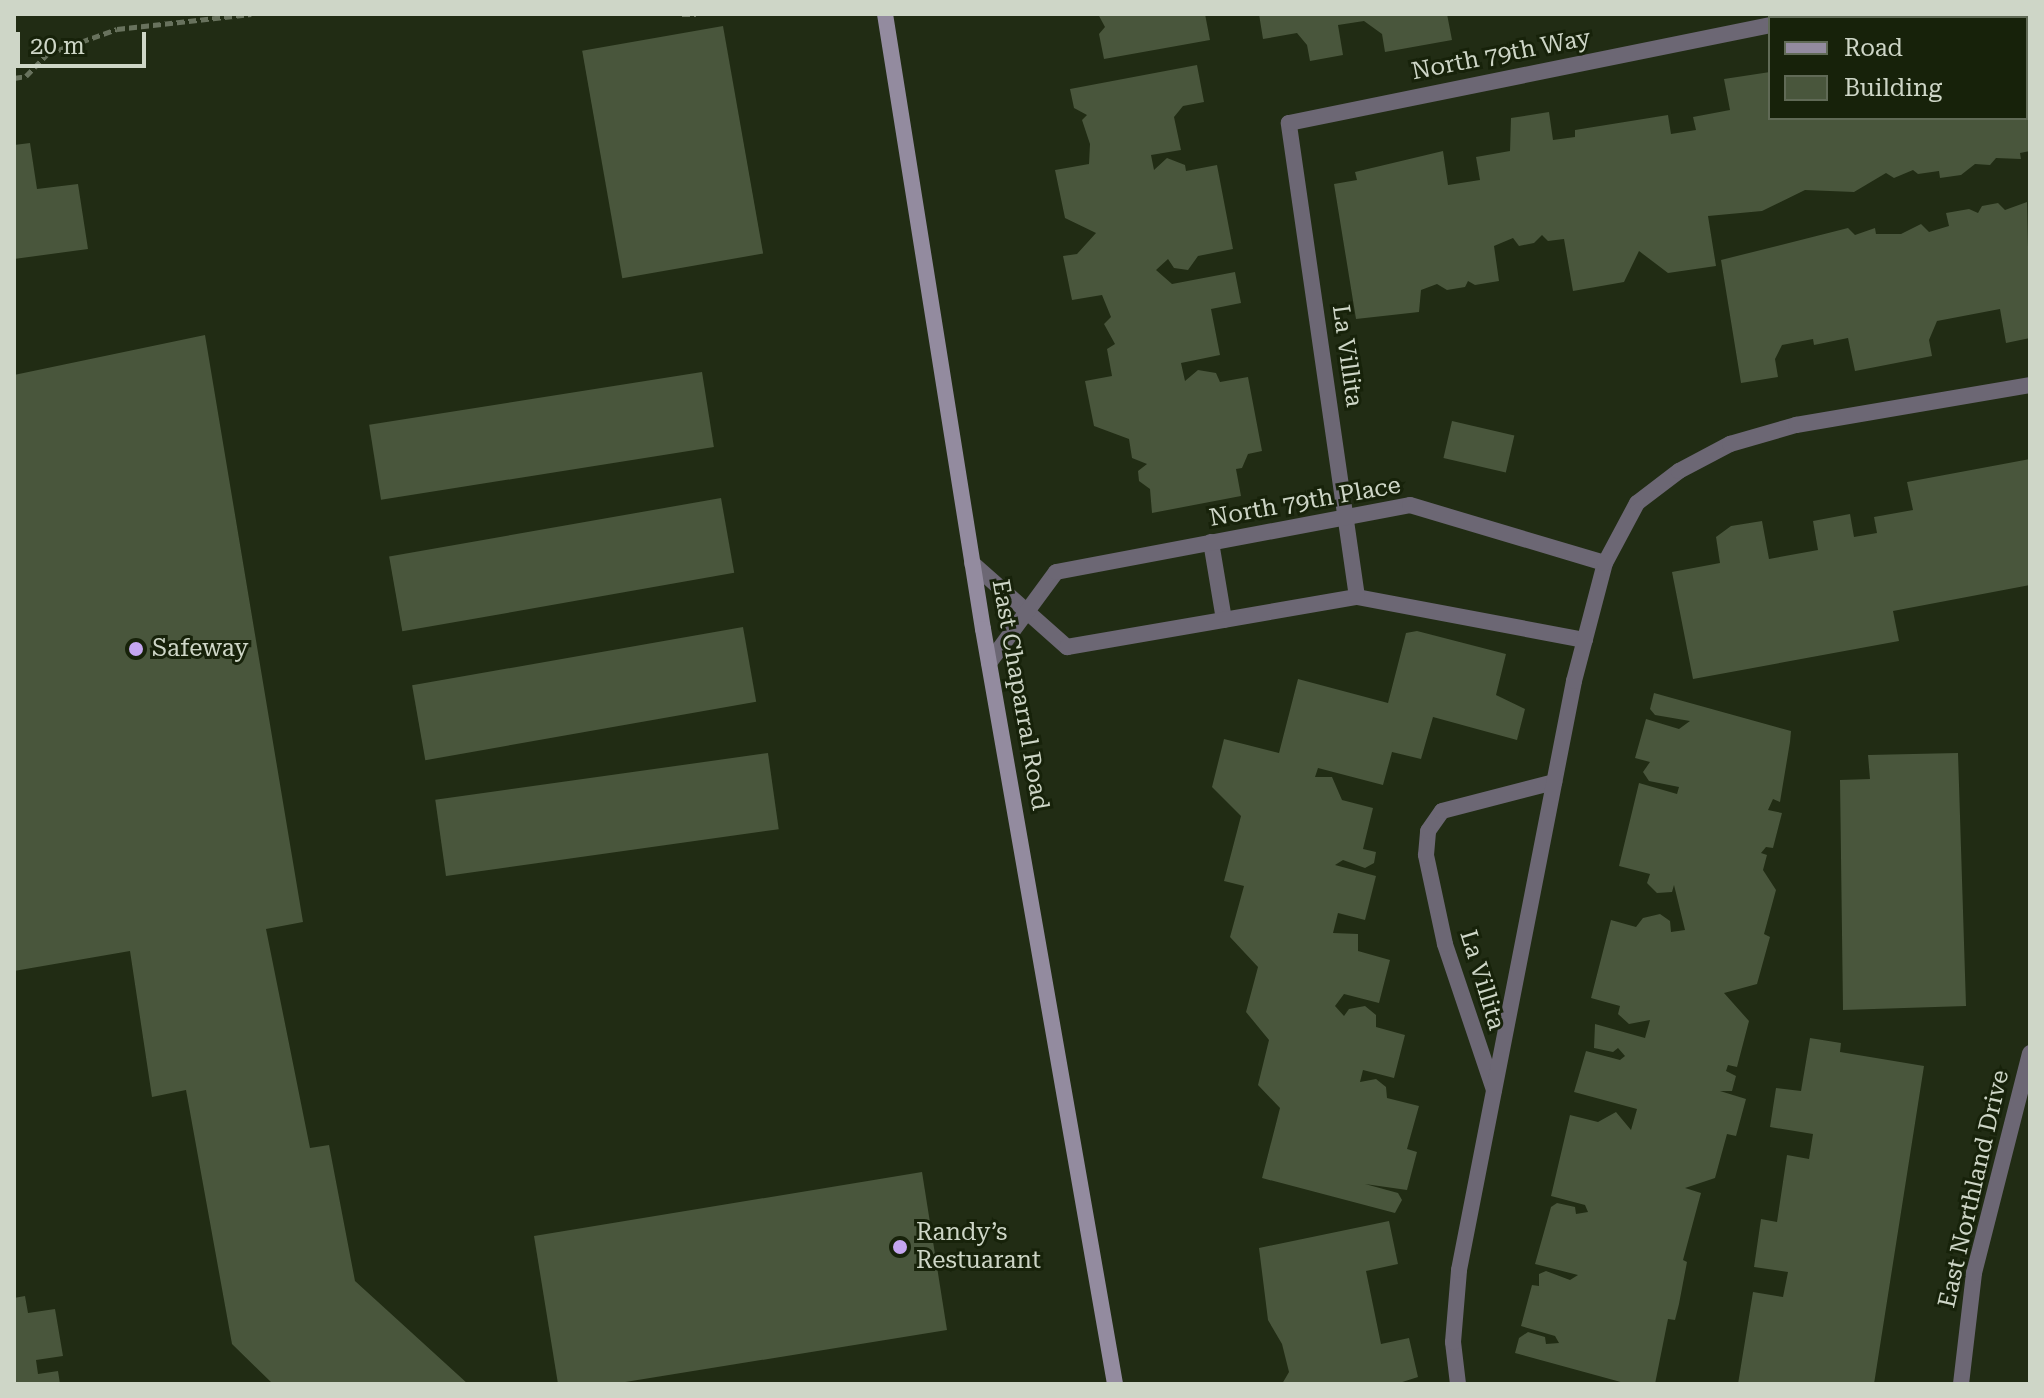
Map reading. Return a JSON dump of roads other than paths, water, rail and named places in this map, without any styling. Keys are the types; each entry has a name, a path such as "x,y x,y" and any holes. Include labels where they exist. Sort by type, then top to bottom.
{"main road":[{"name":"East Chaparral Road","path":"885,14 972,563 1115,1384"}],"street":[{"name":"North 79th Way","path":"1289,123 1768,25"},
{"name":"La Villita","path":"1289,123 1357,597"},
{"path":"1605,563 1637,503 1679,471 1730,444 1796,425 2030,385"},
{"name":"North 79th Place","path":"989,663 1056,572 1410,505 1605,563"},
{"path":"1211,542 1224,620"},
{"path":"972,563 1067,647 1357,597 1585,640"},
{"name":"La Villita","path":"1458,1384 1453,1342 1459,1270 1554,782 1605,563"},
{"name":"La Villita","path":"1494,1090 1445,944 1426,855 1428,831 1442,811 1554,782"},
{"name":"East Northland Drive","path":"1961,1384 1974,1273 2030,1053"}],"place":[{"name":"Safeway","path":"136,649"},
{"name":"Randy’s Restuarant","path":"900,1247"}]}
